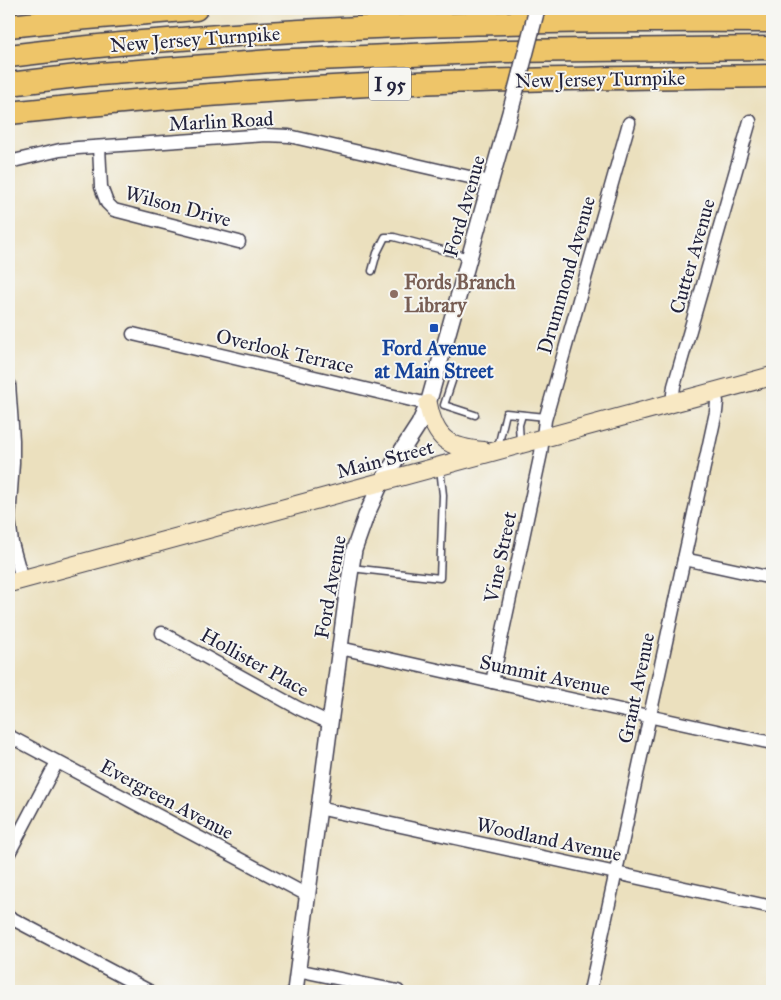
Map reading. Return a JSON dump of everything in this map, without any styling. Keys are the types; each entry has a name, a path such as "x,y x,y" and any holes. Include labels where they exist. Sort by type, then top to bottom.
{"highway":[{"name":"New Jersey Turnpike","path":"9,26 196,9"},
{"name":"New Jersey Turnpike","path":"9,56 180,39 341,29 521,22 772,21"},
{"name":"New Jersey Turnpike","path":"9,113 188,96 350,72 579,50 772,48"},
{"name":"New Jersey Turnpike","path":"9,84 86,75 271,61 350,72 517,80 772,76"}],"main road":[{"name":"Main Street","path":"15,581 772,376"},
{"path":"429,400 434,426 445,440 466,449 497,451"}],"street":[{"name":"Ford Avenue","path":"295,991 354,550 360,529 382,481 418,424 429,400 491,183 536,9"},
{"name":"Cutter Avenue","path":"675,403 674,386 750,121"},
{"name":"Drummond Avenue","path":"543,438 546,417 629,123"},
{"name":"Marlin Road","path":"9,162 60,150 78,148 266,134 289,136 491,183"},
{"name":"Wilson Drive","path":"99,147 101,187 107,203 114,210 239,242"},
{"name":"Overlook Terrace","path":"133,334 429,400"},
{"path":"9,384 14,440 9,519 15,581"},
{"name":"Grant Avenue","path":"590,991 716,412 715,392"},
{"name":"Vine Street","path":"492,682 542,451 543,438"},
{"path":"684,559 772,578"},
{"name":"Hollister Place","path":"162,633 298,708 330,722"},
{"name":"Summit Avenue","path":"340,648 772,744"},
{"name":"Evergreen Avenue","path":"9,736 307,895"},
{"path":"9,853 56,762"},
{"name":"Woodland Avenue","path":"318,808 772,906"},
{"path":"9,917 149,991"},
{"path":"297,970 398,991"}],"lane":[{"path":"372,271 384,237 394,237 470,258"},
{"path":"439,367 451,370 454,375 444,405 475,415"},
{"path":"429,400 446,400"},
{"path":"497,451 506,413 546,417"},
{"path":"520,445 519,424 522,415"},
{"path":"351,568 440,578 443,495 440,466"}],"place":[{"name":"Fords Branch Library","path":"394,294"},
{"name":"Ford Avenue at Main Street","path":"434,328"}]}
